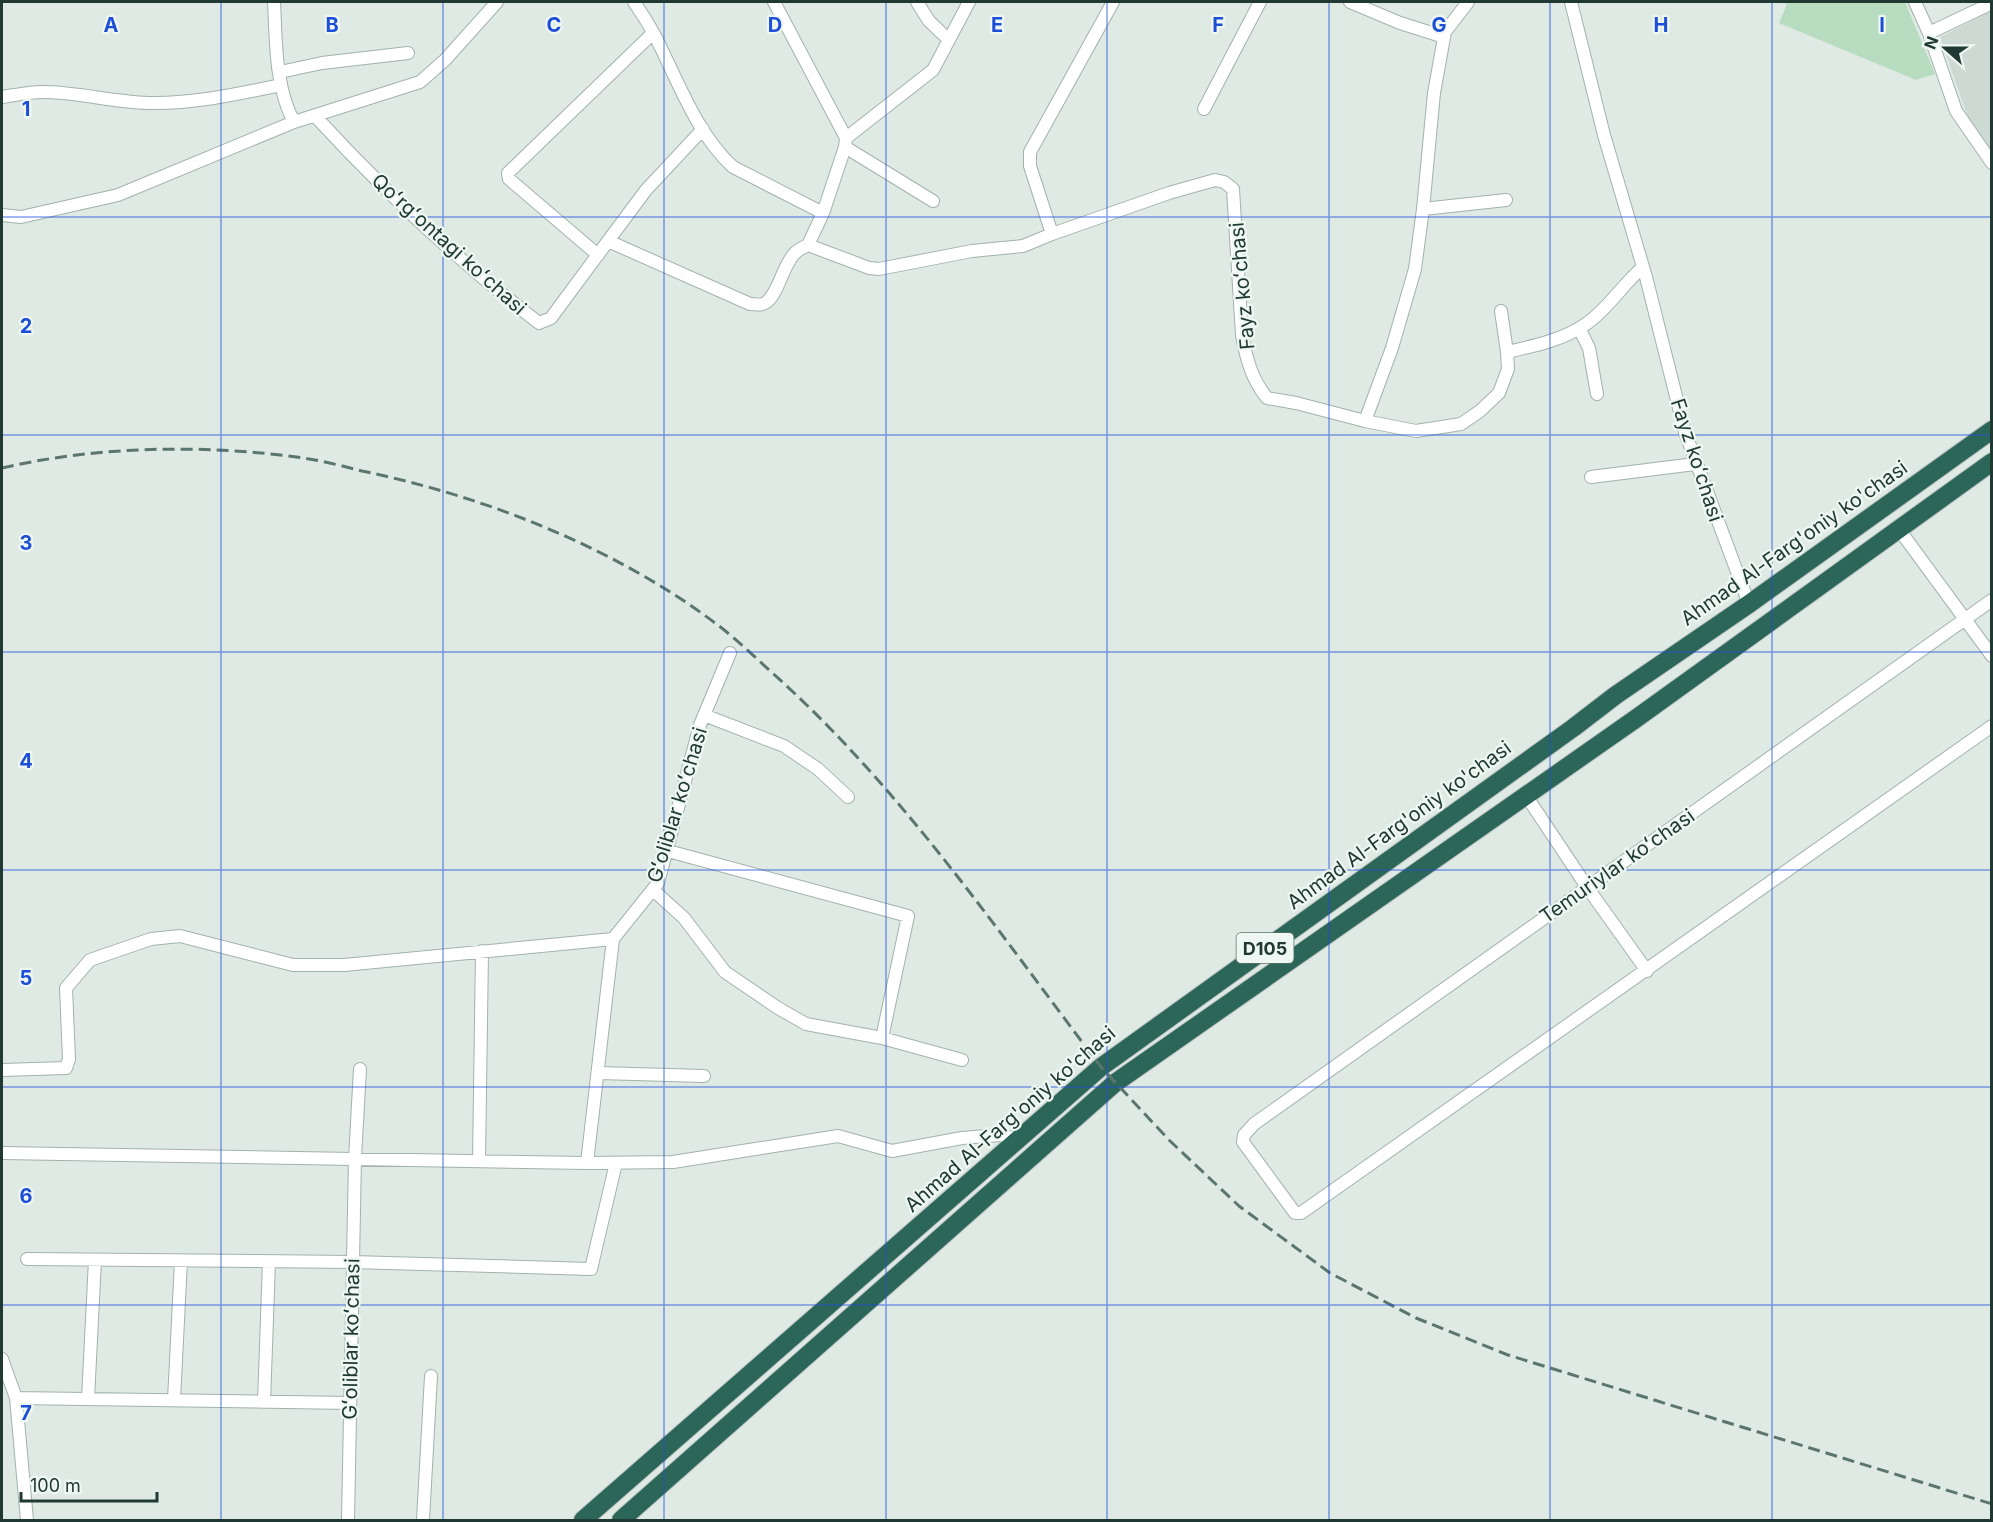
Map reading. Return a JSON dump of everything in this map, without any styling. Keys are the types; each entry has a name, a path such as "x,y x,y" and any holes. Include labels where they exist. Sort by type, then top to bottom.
{"highway":[{"name":"Ahmad Al-Farg'oniy ko'chasi","path":"583,1521 1101,1067 1574,728 1616,695 1749,604 1992,430"},
{"name":"D105","path":"621,1521 1115,1083 1634,720 1992,462"},
{"path":"1616,695 1634,720"},
{"path":"782,1346 800,1364"}],"street":[{"path":"274,2 280,79 294,122"},
{"path":"2,215 21,217 118,195 294,122 420,82 446,60 497,2"},
{"path":"634,2 653,33 703,129 721,156 733,167 823,213"},
{"path":"774,2 846,143 933,201"},
{"path":"917,2 929,21 949,40"},
{"path":"608,241 750,304 766,303 788,262 795,253 808,245 823,213 846,143 933,70 969,2"},
{"path":"1052,234 1030,166 1030,152 1113,2"},
{"path":"1204,109 1260,2"},
{"path":"1350,2 1400,23 1438,35 1445,32"},
{"path":"1365,421 1392,348 1415,269 1434,93 1445,32 1468,2"},
{"name":"Fayz koʻchasi","path":"1571,2 1604,135 1685,432 1749,604"},
{"path":"1915,2 1929,33 1956,111 1992,163"},
{"path":"1929,33 1992,3"},
{"path":"598,255 509,179 508,173 653,33"},
{"path":"2,97 46,92 114,100 168,102 231,95 322,63 408,53"},
{"name":"Qoʻrgʻontagi koʻchasi","path":"315,116 363,168 445,246 539,323 551,318 646,190 703,129"},
{"name":"Fayz koʻchasi","path":"808,245 869,268 879,268 972,251 1023,246 1169,193 1215,180 1224,182 1233,189 1242,335 1245,353 1258,387 1267,398 1416,431 1461,424 1480,411 1499,393 1508,369 1508,352 1501,312"},
{"path":"1423,209 1506,200"},
{"path":"1508,352 1535,346 1586,324 1642,268"},
{"path":"1579,328 1589,348 1597,394"},
{"path":"1591,477 1695,464"},
{"path":"1898,528 1992,656"},
{"name":"Temuriylar koʻchasi","path":"1647,971 1298,1213 1295,1213 1244,1142 1244,1135 1254,1124 1992,600"},
{"name":"Gʻoliblar koʻchasi","path":"613,939 658,883 704,715 730,653"},
{"path":"704,715 784,746 818,769 848,797"},
{"path":"1526,794 1587,887 1647,971 1992,726"},
{"path":"668,851 908,916 882,1038"},
{"path":"653,890 684,918 725,972 806,1024 882,1038 962,1060"},
{"path":"2,1070 66,1068 69,1059 66,988 71,980 90,960 151,939 180,936 293,965 344,965 613,939 587,1163"},
{"path":"479,1161 482,951"},
{"name":"Gʻoliblar koʻchasi","path":"348,1521 355,1158 360,1069"},
{"path":"599,1073 705,1076"},
{"path":"2,1153 616,1163 673,1162 838,1136 892,1151 972,1137 1000,1135 1019,1139"},
{"path":"27,1259 353,1262 591,1269 616,1163"},
{"path":"88,1399 95,1260"},
{"path":"174,1400 181,1261"},
{"path":"264,1401 269,1262"},
{"path":"2,1359 16,1398 27,1521"},
{"path":"423,1521 431,1376"},
{"path":"16,1398 350,1403"}],"shaded area":[{"path":"1991,11 1991,157 1971,126 1940,37"}],"green space":[{"path":"1783,2 1905,2 1935,74 1916,80 1779,23 1787,4"}],"railway":[{"path":"2,468 113,451 190,449 303,458 410,482 457,496 552,530 597,551 641,575 723,629 816,714 861,761 944,860 1101,1067 1169,1140 1239,1206 1330,1273 1416,1318 1508,1355 1992,1504"}]}
